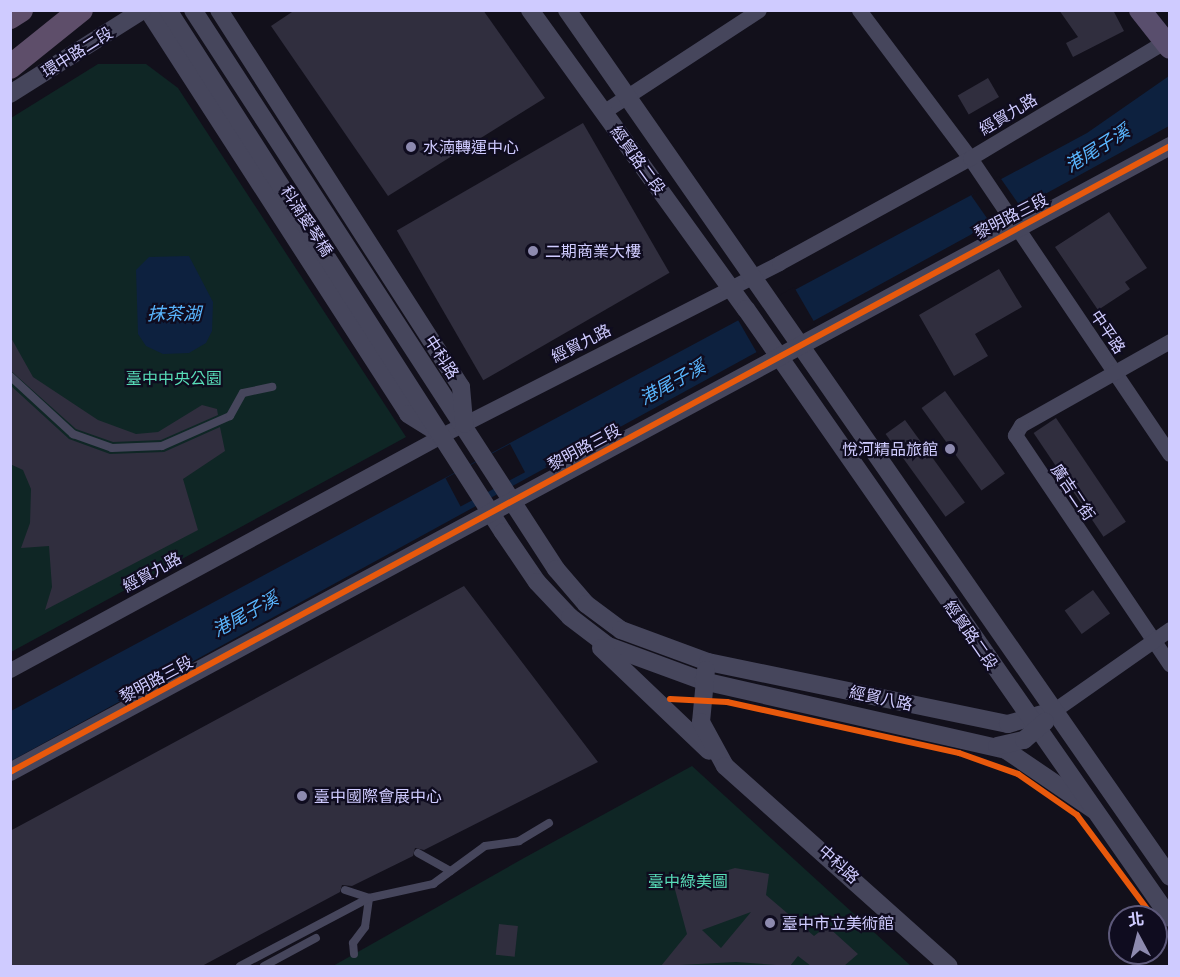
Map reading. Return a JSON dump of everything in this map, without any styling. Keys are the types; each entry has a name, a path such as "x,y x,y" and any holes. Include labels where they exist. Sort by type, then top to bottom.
{"highway":[{"path":"10,17 21,10"},
{"path":"10,52 79,10"},
{"path":"10,67 79,10"}],"main road":[{"path":"1140,10 1167,45"}],"street":[{"name":"環中路二段","path":"10,94 143,10"},
{"name":"中科路","path":"148,10 408,414 446,441 537,582 570,617 725,766 841,864 949,966"},
{"name":"科湳愛琴橋","path":"168,10 446,441"},
{"name":"科湳愛琴橋","path":"193,10 468,431"},
{"name":"中科路","path":"219,10 461,387 468,431 556,569 586,604 621,630 708,662 703,681 701,722 725,766"},
{"name":"經貿路二段","path":"530,10 730,286 1170,918"},
{"name":"經貿路二段","path":"567,10 624,97 797,340 1170,877"},
{"path":"603,112 759,10"},
{"name":"中平路","path":"859,10 974,164 1170,454"},
{"name":"經貿九路","path":"10,670 468,431 730,286 974,164 1167,45"},
{"name":"黎明路三段","path":"10,772 491,513 797,340 1014,222 1170,146"},
{"path":"1113,372 1170,341"},
{"name":"廣吉二街","path":"1113,372 1021,425 1015,435 1170,665"},
{"name":"中科路","path":"570,617 608,646 703,681"},
{"name":"經貿八路","path":"993,746 1015,744 1034,724 1170,629"},
{"name":"經貿八路","path":"708,662 1008,724 1034,724"},
{"name":"經貿八路","path":"703,681 993,746 1039,768 1094,810"}],"lane":[{"path":"11,380 73,434 112,448 162,446 230,416 243,393 272,387"},
{"path":"240,966 369,898 433,884 485,846 519,841 549,823"},
{"path":"418,853 450,871"},
{"path":"345,890 369,898"},
{"path":"354,954 353,943 365,927 369,898"},
{"path":"264,966 316,938"}],"green space":[{"name":"臺中中央公園","path":"98,64 146,64 178,88 406,437 11,652 11,118"},
{"name":"臺中綠美圖","path":"692,766 911,966 333,966 524,858"}],"water":[{"name":"港尾子溪","path":"1169,76 1169,126 11,761 11,711 1087,133"},
{"name":"抹茶湖","path":"189,256 213,302 212,331 206,343 189,353 163,354 146,346 138,334 136,270 149,257"}],"pier":[{"path":"999,176 1019,205 991,224 971,196"},
{"path":"794,287 816,324 759,357 738,320"},
{"path":"510,444 525,472 461,507 446,478"}],"building":[{"name":"水湳轉運中心","path":"295,10 483,10 545,98 388,196 271,26"},
{"path":"1059,10 1113,10 1124,31 1073,57 1066,43 1078,37"},
{"path":"988,78 999,97 969,115 958,96"},
{"name":"二期商業大樓","path":"583,123 670,273 483,380 397,230"},
{"path":"1109,212 1147,268 1125,282 1130,289 1098,310 1055,247"},
{"path":"999,269 1022,307 975,334 988,356 954,376 919,315"},
{"path":"10,336 33,377 98,420 136,434 158,432 202,405 217,409 218,415 161,440 113,442 76,429 10,370"},
{"path":"10,385 69,439 110,454 164,452 220,427 225,451 183,479 198,530 45,610 52,587 49,546 21,548 30,523 31,489 23,470 10,464"},
{"path":"945,391 1005,474 981,491 922,408"},
{"path":"1056,418 1126,522 1104,537 1034,433"},
{"path":"905,420 965,503 946,517 886,434"},
{"name":"臺中國際會展中心","path":"464,586 598,762 424,850 415,848 413,856 352,886 342,885 340,892 202,966 10,966 10,831"},
{"path":"1093,590 1110,613 1082,634 1065,611"},
{"path":"735,868 769,874 766,895 814,936 827,926 858,954 844,966 811,966 798,956 790,966 736,962 661,966 687,934 674,886","holes":["751,912 721,948 702,930"]},
{"path":"499,924 518,926 515,957 496,955"}],"cycle path":[{"path":"10,772 1170,146"},
{"path":"670,699 727,702 959,753 1018,774 1077,815 1144,905"}],"place":[{"name":"水湳轉運中心","path":"411,147"},
{"name":"二期商業大樓","path":"533,251"},
{"name":"悅河精品旅館","path":"950,449"},
{"name":"臺中國際會展中心","path":"302,796"},
{"name":"臺中市立美術館","path":"770,923"}]}
